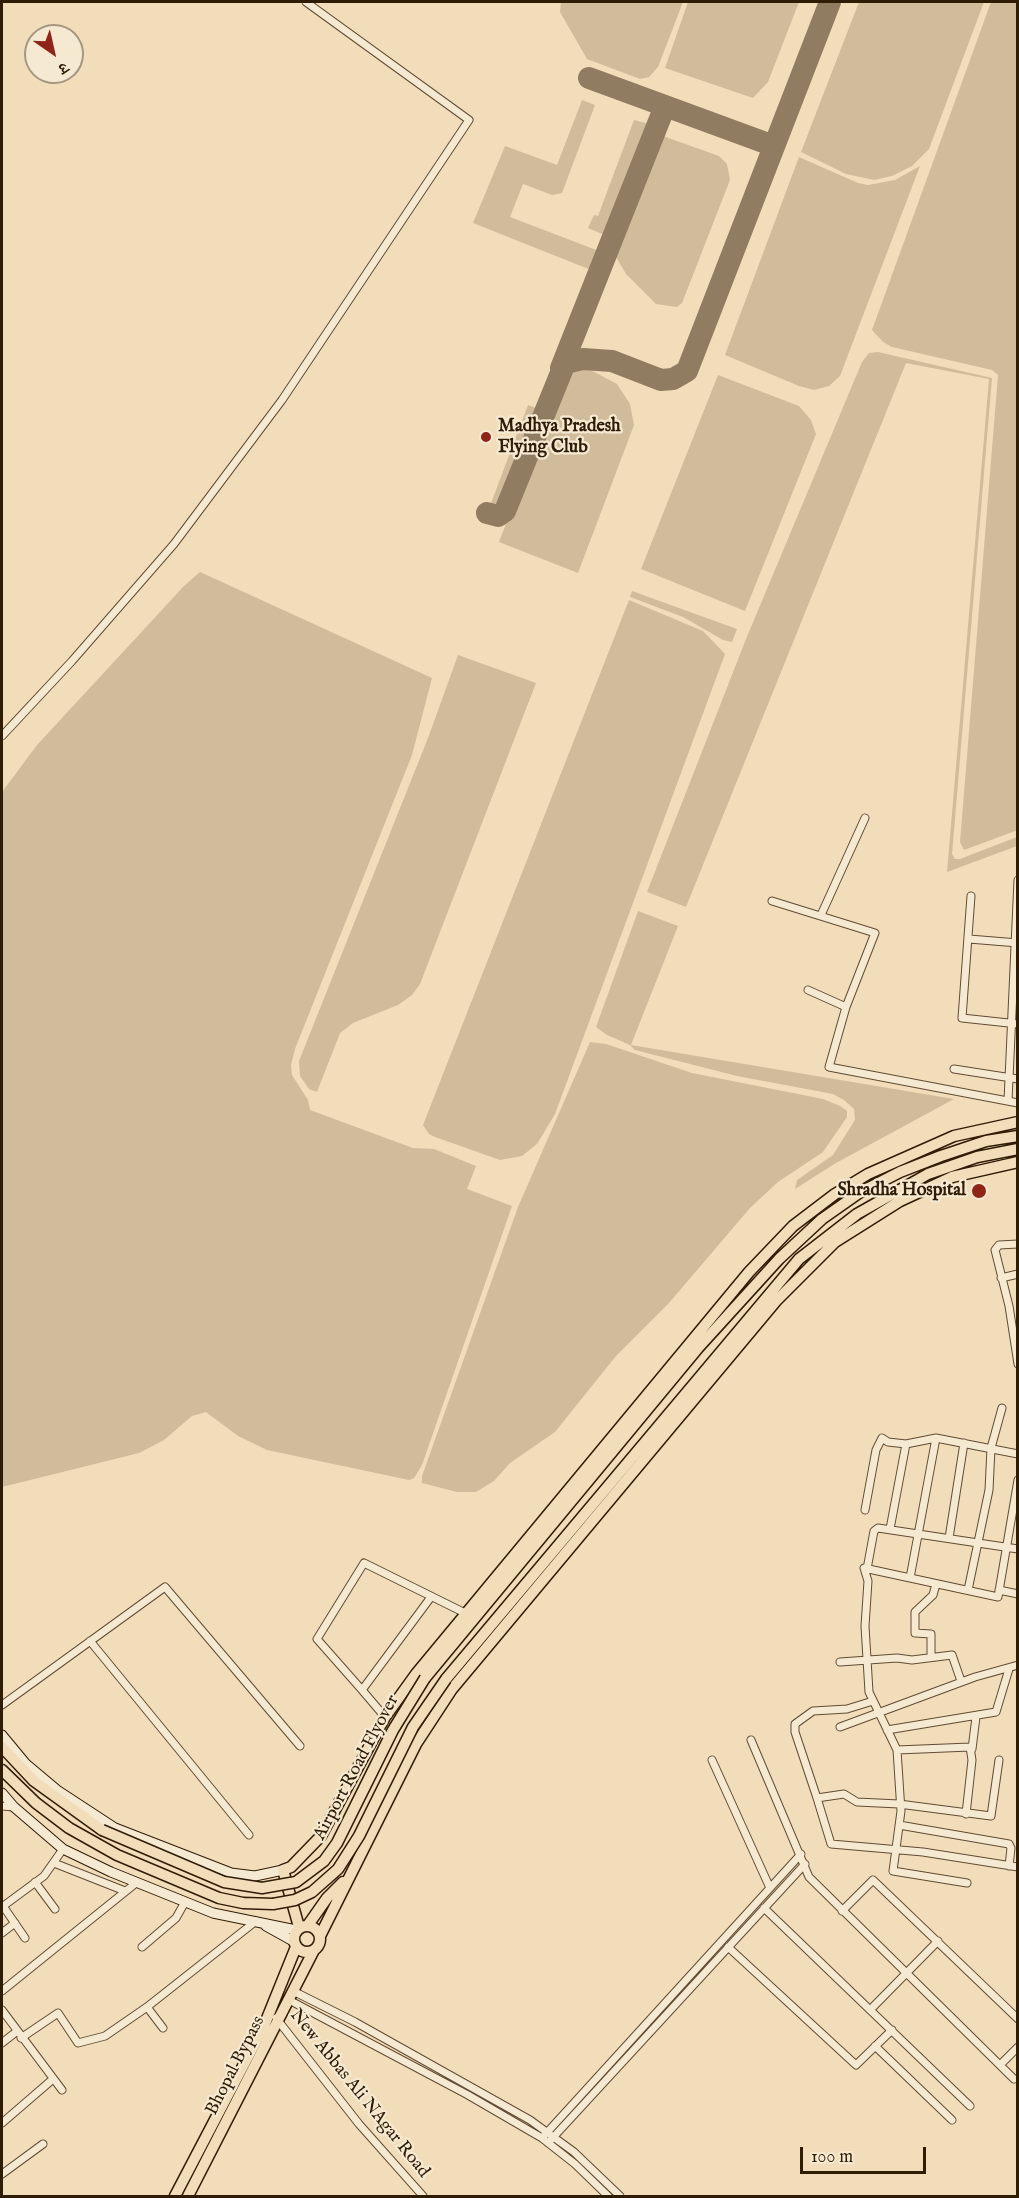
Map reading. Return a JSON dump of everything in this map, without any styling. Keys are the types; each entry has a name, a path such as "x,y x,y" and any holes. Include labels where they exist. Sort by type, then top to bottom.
{"main road":[{"path":"314,1950 303,1952 287,1869 321,1836 385,1717 749,1272 793,1226 835,1194 899,1158 954,1136 1017,1122"},
{"path":"466,1618 698,1348 779,1259 822,1220 859,1193 900,1172 986,1141 1017,1136"},
{"path":"475,1652 799,1259 857,1214 928,1174 978,1157 1017,1149"},
{"path":"475,1652 776,1301 814,1261 844,1235 900,1201 952,1177 1017,1162"},
{"name":"Airport Road Flyover","path":"2,1747 34,1781 74,1812 124,1841 224,1882 242,1886 272,1887 304,1878 331,1853 399,1720 466,1618"},
{"name":"Airport Road Flyover","path":"2,1770 36,1803 69,1828 117,1855 227,1900 260,1904 287,1902 320,1887 344,1862 412,1726 446,1679 475,1652"},
{"name":"Bhopal Bypass","path":"175,2196 274,2016 291,1995 319,1944 320,1936 416,1744 475,1652"},
{"name":"Bhopal Bypass","path":"188,2196 274,2016 300,1933 327,1898 350,1876"},
{"path":"300,1933 316,1929 320,1936"}],"street":[{"path":"2,736 72,661 174,544 282,400 470,120 306,2"},
{"path":"821,915 865,818"},
{"path":"1008,1101 1013,1078 1017,880"},
{"path":"971,896 962,1018 1015,1024"},
{"path":"772,901 875,933 846,1007 829,1067 1017,1103"},
{"path":"969,939 1016,943"},
{"path":"808,990 846,1007"},
{"path":"954,1069 1013,1078"},
{"path":"1017,1244 996,1247 1016,1338 1017,1364"},
{"path":"1001,1278 1017,1274"},
{"path":"1009,1306 1017,1305"},
{"path":"968,1590 989,1490 991,1448 1002,1408"},
{"path":"865,1510 876,1450 882,1438 888,1442 906,1444 936,1438 1017,1455"},
{"path":"910,1578 936,1438"},
{"path":"949,1538 964,1443"},
{"path":"890,1528 906,1444"},
{"path":"867,1569 998,1597 1017,1480"},
{"path":"967,1882 893,1871 899,1825 897,1750 869,1692 865,1616 868,1581 864,1568 867,1569 875,1529 890,1528 1017,1549"},
{"path":"385,1717 317,1639 364,1563 431,1597 466,1618"},
{"path":"931,1657 932,1634 915,1633 915,1612 933,1595 936,1584"},
{"path":"2,1705 165,1587 300,1746"},
{"path":"999,1590 1017,1594"},
{"path":"362,1690 431,1597"},
{"path":"90,1641 249,1835"},
{"path":"840,1662 869,1659 912,1660 952,1655 961,1681"},
{"path":"840,1726 961,1681 1017,1665"},
{"path":"887,1730 923,1722 976,1717 996,1712 1009,1669"},
{"path":"873,1701 847,1709 813,1711 795,1724 795,1732 831,1844 896,1849 1013,1866 1009,1844 899,1825"},
{"path":"966,1814 976,1717"},
{"path":"2,1735 32,1770 57,1790 115,1828 231,1873 255,1876 287,1869"},
{"path":"751,1740 809,1877 1014,2079"},
{"path":"897,1750 970,1746 972,1749"},
{"path":"712,1760 770,1887"},
{"path":"817,1798 844,1794 856,1802 899,1804 991,1816 999,1760"},
{"path":"2,1793 14,1807 63,1849 136,1883 213,1913 256,1921 300,1933"},
{"path":"2,1806 14,1807"},
{"path":"25,1938 2,1907 35,1882 54,1863 63,1849"},
{"path":"547,2138 801,1854"},
{"path":"54,1863 125,1891"},
{"path":"547,2138 805,1864"},
{"path":"842,1911 873,1880 1017,2019"},
{"path":"35,1882 55,1910"},
{"path":"2,1991 136,1883"},
{"path":"142,1947 176,1918 185,1902"},
{"path":"764,1908 970,2106"},
{"path":"2,2043 58,2013 78,2043 105,2036 147,2007 256,1921"},
{"path":"2,1933 15,1923"},
{"path":"870,2010 938,1941"},
{"path":"728,1947 856,2065 892,2030"},
{"path":"291,1995 464,2081 547,2138 608,2196"},
{"path":"291,1995 574,2152 620,2196"},
{"path":"147,2007 163,2028"},
{"path":"2,2010 62,2090"},
{"name":"New Abbas Ali NAgar Road","path":"274,2016 359,2124 423,2196"},
{"path":"875,2046 952,2120"},
{"path":"1000,2065 1017,2047"},
{"path":"2,2112 4,2121 53,2079"},
{"path":"2,2174 43,2144"}],"shaded area":[{"path":"561,2 683,2 658,67 649,77 640,79 587,59 560,12"},
{"path":"688,2 799,2 768,82 753,98 665,68"},
{"path":"859,2 984,2 929,149 912,166 892,176 874,180 846,174 801,152"},
{"path":"991,2 1018,2 1018,830 964,850 960,842 998,375 992,370 892,347 883,342 872,330"},
{"path":"582,100 595,105 562,193 552,195 523,184 510,217 599,251 591,270 473,223 505,146 557,165"},
{"path":"634,120 646,123 649,131 609,237 588,228 594,215 598,216"},
{"path":"663,136 719,156 727,164 730,180 682,303 677,307 656,304 626,274 616,257 620,234 660,137"},
{"path":"799,157 858,183 868,185 895,180 920,166 840,376 829,386 814,390 725,355"},
{"path":"878,352 992,378 952,854 955,859 960,859 1017,837 1017,846 947,872 989,379 906,363 686,907 647,892 746,639 862,362 869,353"},
{"path":"583,366 617,384 630,404 634,425 578,573 499,542 560,383 572,370"},
{"path":"718,375 799,406 811,420 816,434 745,611 641,569"},
{"path":"528,405 539,409 503,502 494,508 490,506"},
{"path":"200,572 432,678 412,755 295,1049 291,1065 292,1075 308,1100 310,1110 413,1148 434,1149 476,1166 467,1189 512,1206 422,1465 414,1478 409,1480 267,1450 238,1436 206,1412 192,1416 164,1440 139,1453 2,1487 2,792 37,745 184,586"},
{"path":"632,591 737,629 732,642 723,640 683,617 630,597"},
{"path":"629,600 703,631 725,654 555,1114 537,1144 522,1156 500,1160 435,1137 429,1134 423,1125"},
{"path":"458,655 536,683 420,984 412,995 398,1005 353,1023 340,1033 317,1092 309,1089 300,1076 299,1061 428,738"},
{"path":"638,911 678,926 631,1045 954,1099 836,1163 795,1189 797,1180 833,1155 855,1120 854,1109 844,1100 833,1094 737,1076 635,1050 596,1027"},
{"path":"590,1042 606,1044 692,1073 823,1099 847,1111 847,1117 823,1152 778,1182 750,1208 669,1303 616,1356 555,1432 510,1463 494,1481 476,1492 457,1492 422,1483 422,1476 518,1207"}],"taxiway":[{"path":"487,513 498,516 505,511 565,363 583,359 612,361 661,380 673,379 687,371 830,2"},
{"path":"589,78 774,146"},
{"path":"561,368 665,106"}],"place":[{"name":"Madhya Pradesh Flying Club","path":"486,437"},
{"name":"Shradha Hospital","path":"979,1191"}]}
